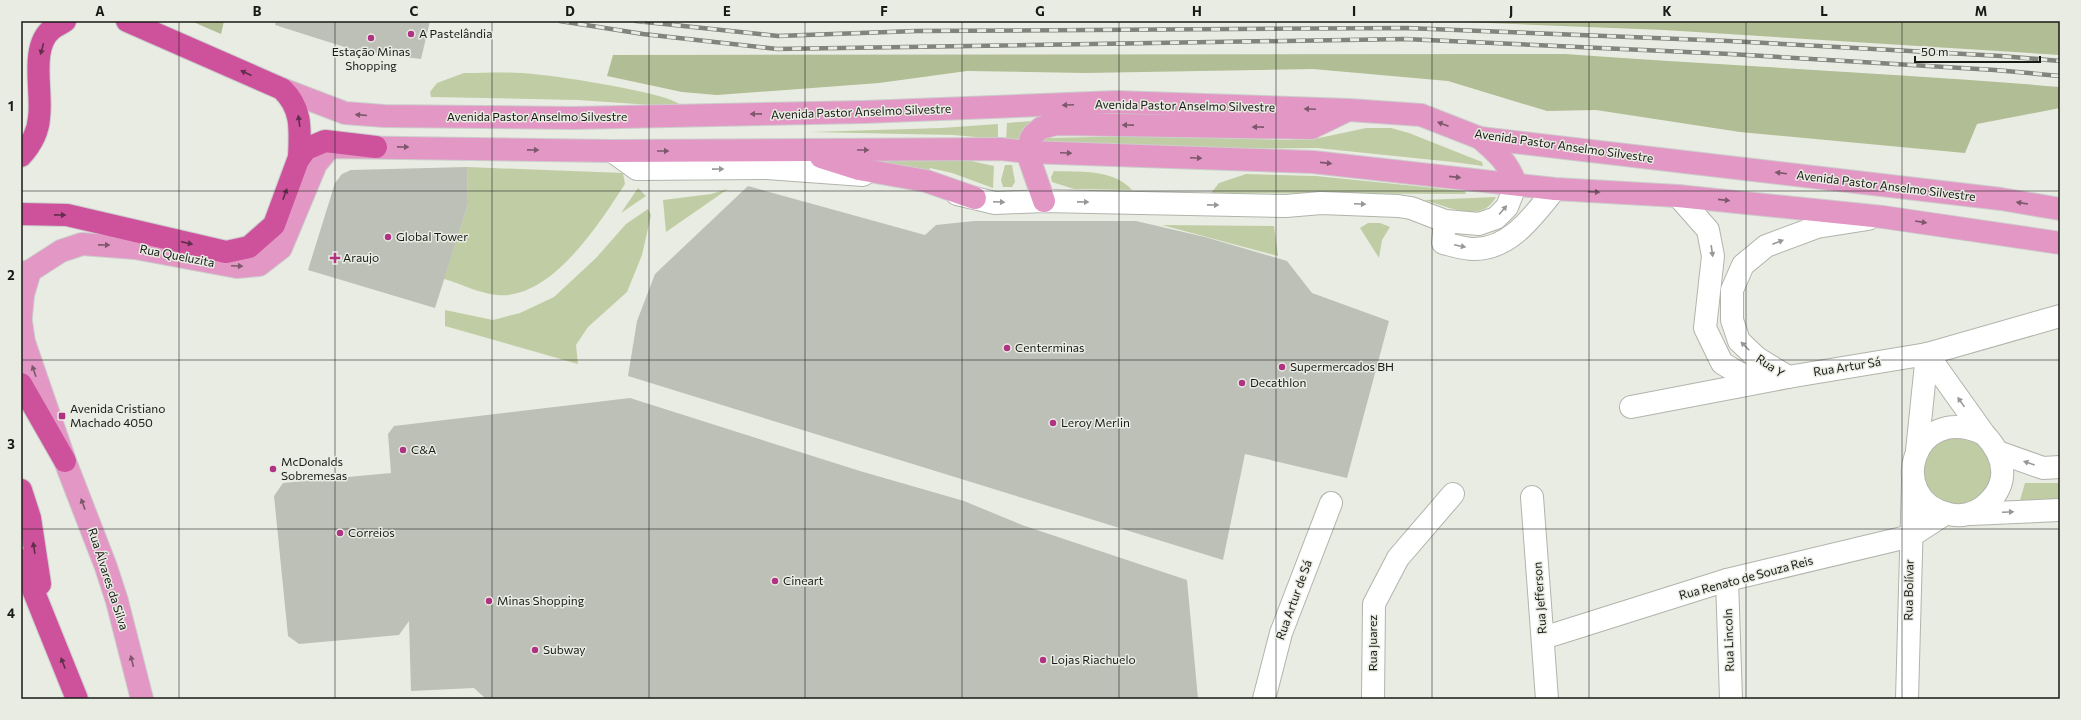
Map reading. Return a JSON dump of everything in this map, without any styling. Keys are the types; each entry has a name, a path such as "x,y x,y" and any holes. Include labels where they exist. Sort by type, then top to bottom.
{"highway":[{"path":"21,156 31,144 40,119 38,66 41,46 51,30 65,21"},
{"path":"127,21 282,89 293,100 299,116 304,160"},
{"path":"21,214 67,215 226,252 249,247 274,225 304,160 306,148 325,141 376,147"},
{"path":"21,384 65,461"},
{"path":"21,490 30,518 44,615"},
{"path":"21,560 77,699"}],"main road":[{"name":"Avenida Pastor Anselmo Silvestre","path":"282,89 345,113 384,116 589,118 864,112 1116,102 1349,110 1421,115 1480,138 2001,199 2060,209"},
{"path":"1044,201 1027,152 1031,138 1041,128 1056,124 1311,128 1349,110"},
{"path":"1480,138 1499,155 1509,167 1516,184"},
{"path":"376,147 612,151 1001,149 1027,152 1313,162 1555,189 1678,196 1883,217 2060,243"},
{"path":"803,151 859,169 926,181 975,198"},
{"name":"Rua Queluzita","path":"21,316 25,272 61,251 82,244 135,248 237,267 259,265 281,248 304,160"},
{"path":"21,322 24,342 65,461"},
{"name":"Rua Álvares da Silva","path":"65,461 108,574 142,699"}],"street":[{"path":"612,151 637,169 767,168 858,174 907,183 995,203 1044,201 1286,206 1321,203 1398,206 1416,210 1446,221 1479,224 1496,218 1507,207 1516,184"},
{"path":"1446,221 1443,243 1473,249 1497,245 1517,232 1555,189"},
{"name":"Rua Y","path":"1678,196 1708,230 1713,256 1705,328 1722,363 1740,374 1788,377"},
{"name":"Rua Y","path":"1788,377 1757,358 1740,341 1732,320 1732,290 1743,265 1766,246 1817,227 1883,217"},
{"name":"Rua Artur Sá","path":"1631,407 1788,377 1927,354 2060,316"},
{"path":"1927,354 1998,452 2002,472 2000,486 1993,498 1982,508 1969,514"},
{"path":"1927,354 1917,451 1912,465 1913,481 1919,495 1929,506 1945,514 1955,516 2060,510"},
{"path":"1917,451 1926,438 1939,430 1954,426 1970,427 1984,434"},
{"path":"1998,452 2043,468 2060,467"},
{"name":"Rua Bolívar","path":"1907,699 1910,536 1913,481"},
{"name":"Rua Juarez","path":"1373,699 1374,604 1398,558 1452,494"},
{"name":"Rua Jefferson","path":"1532,497 1547,699"},
{"name":"Rua Artur de Sá","path":"1264,699 1281,633 1330,503"},
{"name":"Rua Renato de Souza Reis","path":"1543,638 1728,580 1910,536 1945,514"},
{"name":"Rua Lincoln","path":"1728,580 1731,699"}],"green space":[{"path":"191,21 224,21 221,34"},
{"path":"1437,21 2060,21 2060,55 1664,30"},
{"path":"1565,54 2060,87 2060,108 1977,124 1965,153 1740,132 1596,110 1547,111 1448,81 1313,69 1085,73 967,71 879,83 717,95 682,92 607,76 613,55"},
{"path":"464,73 535,74 605,84 652,94 670,99 679,104 666,106 578,100 431,97 430,92 437,83"},
{"path":"1032,121 1018,141 1006,140 1007,123"},
{"path":"998,124 998,139 953,135 810,132 941,128"},
{"path":"1366,128 1391,128 1409,133 1482,162 1483,166 1317,148 1215,149 1042,143 1043,139 1047,138 1141,136 1288,140 1319,138"},
{"path":"862,161 971,161 994,166 993,188 952,173 930,168 928,174"},
{"path":"1005,165 1012,165 1015,182 1012,187 1003,187 1001,180"},
{"path":"467,167 623,173 625,184 602,219 587,238 572,256 554,273 536,285 517,293 497,295 444,279 468,204"},
{"path":"1054,171 1085,172 1106,175 1125,183 1132,190 1074,189 1052,182 1051,177"},
{"path":"1246,174 1316,176 1465,191 1466,194 1211,193 1219,183"},
{"path":"638,188 646,196 621,213"},
{"path":"728,189 666,232 663,200 711,194"},
{"path":"1496,197 1490,205 1482,210 1473,212 1453,209 1424,200"},
{"path":"648,209 651,215 642,255 627,292 588,327 576,345 578,364 445,326 445,310 493,320 520,313 554,297 596,258 626,224"},
{"path":"1368,223 1380,223 1390,227 1382,240 1379,258 1360,228"},
{"path":"1162,225 1274,226 1278,256"},
{"path":"1945,434 1989,447 1996,482 1967,510 1929,499 1919,461"},
{"path":"2025,483 2060,483 2060,505 2018,507"}],"building":[{"name":"Estação Minas Shopping","path":"276,21 430,21 421,59 357,51 275,25"},
{"name":"Global Tower","path":"467,167 468,204 435,308 308,270 335,183 342,174 351,170"},
{"name":"Centerminas","path":"748,186 925,235 936,225 974,221 1136,221 1205,237 1287,261 1312,293 1389,321 1347,478 1245,454 1223,560 628,376 637,321 655,274"},
{"path":"630,398 860,471 964,501 1022,525 1187,580 1198,699 486,699 474,688 411,691 409,621 399,635 299,644 288,636 274,496 283,483 391,473 388,434 394,426"}],"railway":[{"path":"560,21 643,34 777,49 1405,39 1730,54 1995,70 2060,76"},
{"path":"636,21 778,36 916,31 1406,28 1729,41 2001,56 2060,61"}],"place":[{"name":"A Pastelândia","path":"411,34"},
{"name":"Estação Minas Shopping","path":"371,38"},
{"name":"Global Tower","path":"388,237"},
{"name":"Araujo","path":"335,258"},
{"name":"Centerminas","path":"1007,348"},
{"name":"Supermercados BH","path":"1282,367"},
{"name":"Decathlon","path":"1242,383"},
{"name":"Avenida Cristiano Machado 4050","path":"62,416"},
{"name":"Leroy Merlin","path":"1053,423"},
{"name":"C&A","path":"403,450"},
{"name":"McDonalds Sobremesas","path":"273,469"},
{"name":"Correios","path":"340,533"},
{"name":"Cineart","path":"775,581"},
{"name":"Minas Shopping","path":"489,601"},
{"name":"Subway","path":"535,650"},
{"name":"Lojas Riachuelo","path":"1043,660"}]}
